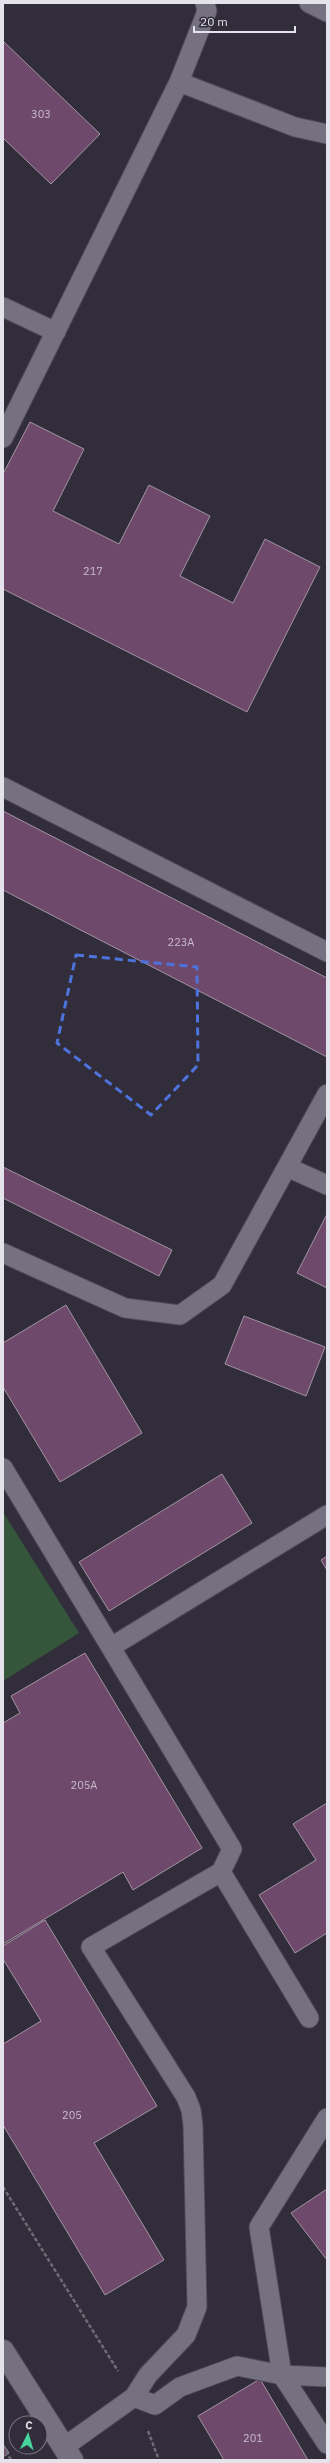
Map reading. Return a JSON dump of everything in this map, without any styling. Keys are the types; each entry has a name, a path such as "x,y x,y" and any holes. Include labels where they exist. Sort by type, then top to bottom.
{"main road":[{"path":"3,2351 68,2454"}],"lane":[{"path":"3,438 179,82 207,11 205,3"},
{"path":"309,3 327,12"},
{"path":"179,82 295,127 327,134"},
{"path":"3,307 56,332"},
{"path":"3,787 327,952"},
{"path":"3,1253 124,1308 180,1315 222,1285 327,1094"},
{"path":"287,1166 327,1185"},
{"path":"3,1468 232,1849 221,1872 91,1947 186,2097 191,2110 193,2125 197,2306 186,2335 148,2375 134,2397 68,2454"},
{"path":"111,1647 327,1515"},
{"path":"221,1872 309,2018"},
{"path":"327,2118 259,2227 282,2375 327,2444"},
{"path":"134,2397 155,2405 180,2387 237,2366 282,2375 327,2377"}],"path":[{"path":"3,2187 134,2397 159,2460"},
{"path":"3,2446 11,2460"}],"highlighted area":[{"path":"76,955 197,967 198,1065 151,1115 57,1043"}],"green space":[{"path":"3,1512 79,1633 3,1681"}],"building":[{"path":"3,41 100,134 51,184 3,138"},
{"path":"30,422 84,449 53,511 119,544 149,485 210,516 180,576 233,603 265,539 320,567 247,712 3,589 3,474"},
{"path":"3,811 327,978 327,1057 3,890"},
{"path":"3,1167 172,1250 159,1276 3,1198"},
{"path":"327,1214 327,1288 297,1273"},
{"path":"66,1305 142,1433 60,1482 3,1387 3,1343"},
{"path":"244,1316 325,1347 306,1396 225,1364"},
{"path":"222,1474 252,1523 109,1611 79,1562"},
{"path":"327,1556 327,1570 321,1560"},
{"path":"85,1653 202,1848 133,1890 123,1872 3,1944 3,1723 20,1713 11,1696"},
{"path":"327,1803 327,1933 295,1953 259,1895 316,1860 293,1824"},
{"path":"45,1920 157,2106 94,2143 164,2260 105,2295 3,2125 3,2044 41,2021 3,1959 3,1946"},
{"path":"327,2189 327,2260 291,2213"},
{"path":"260,2379 308,2460 224,2460 198,2416"},
{"path":"3,2444 8,2454 3,2457"}]}
